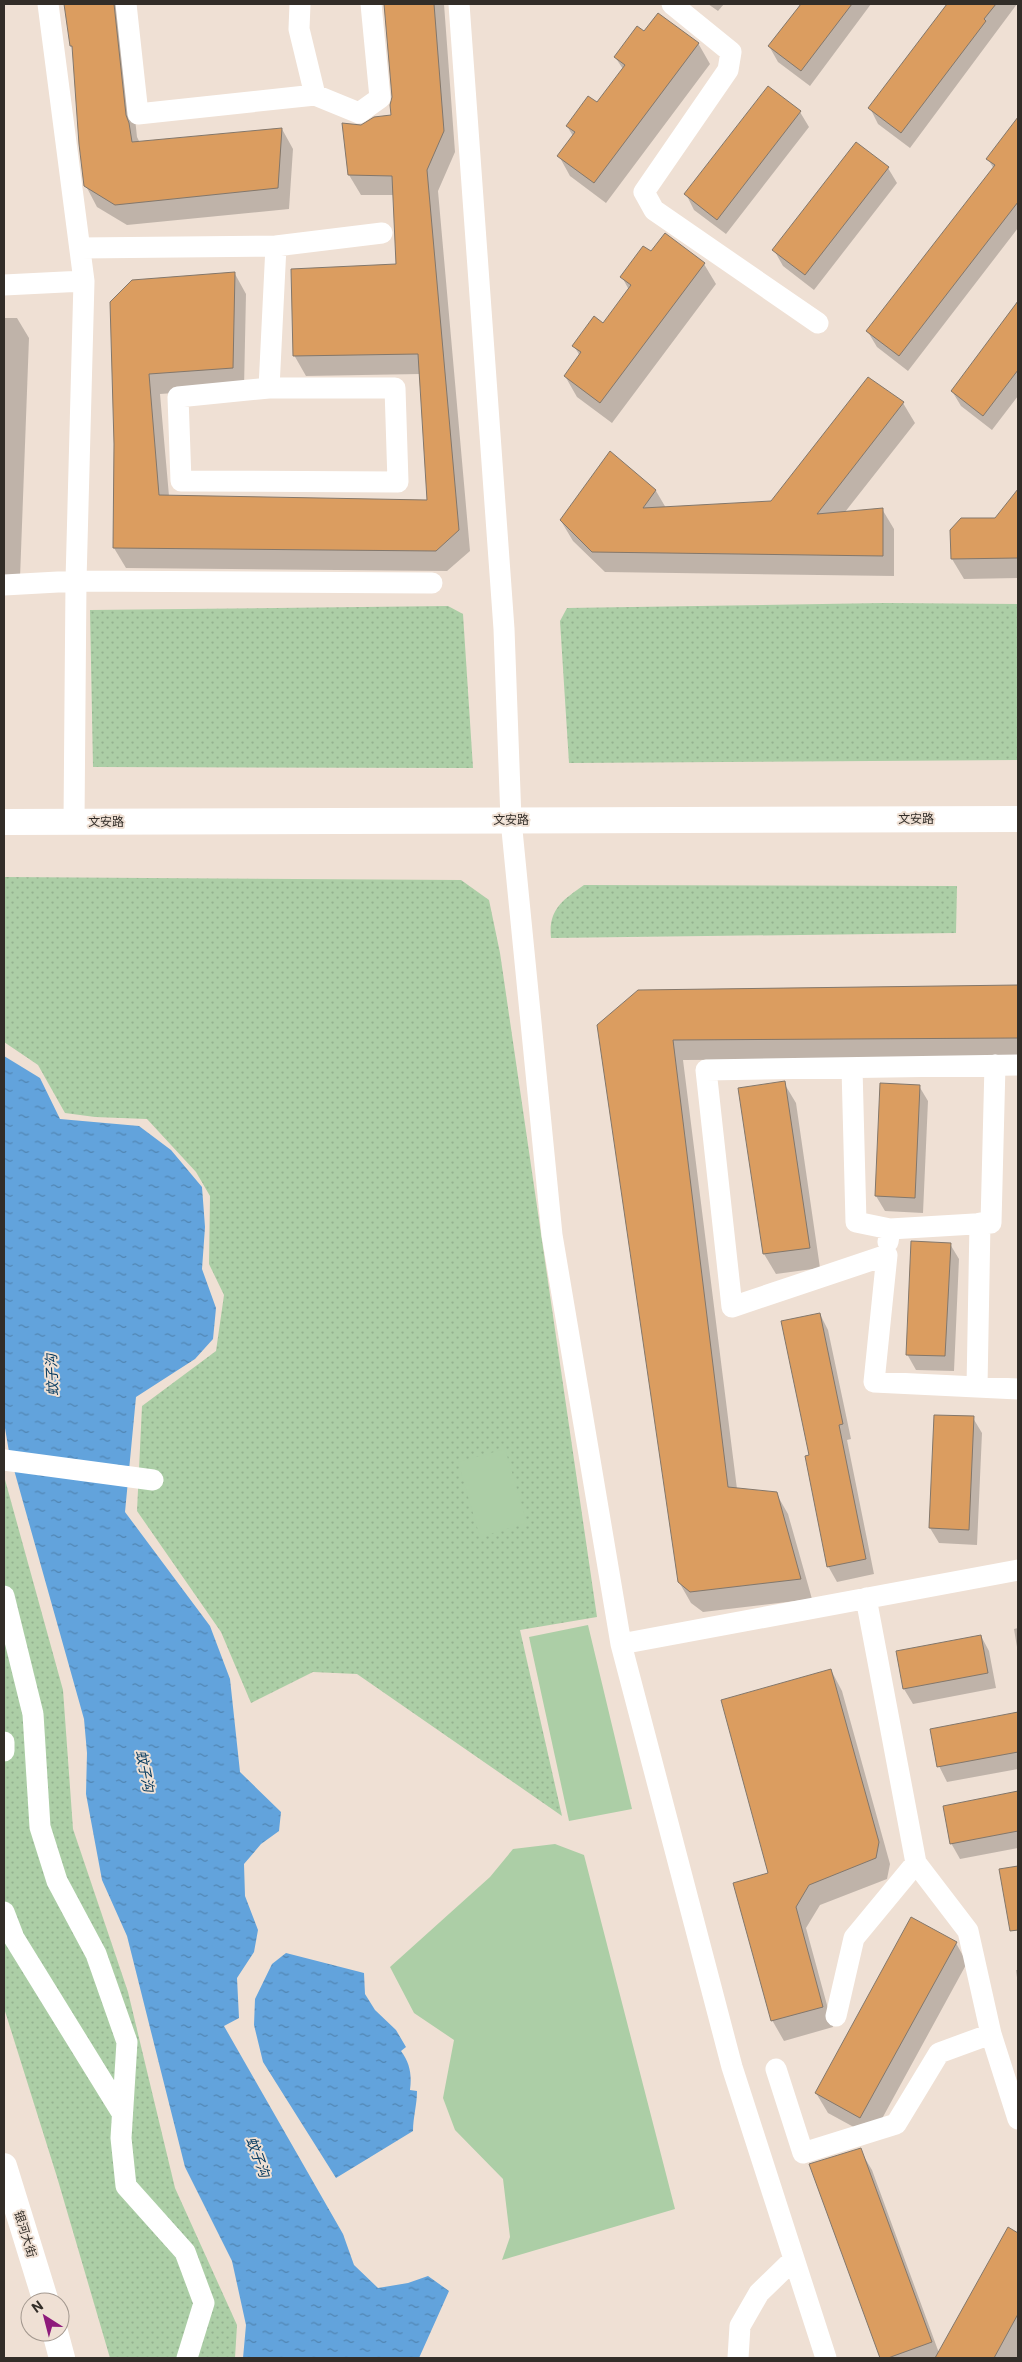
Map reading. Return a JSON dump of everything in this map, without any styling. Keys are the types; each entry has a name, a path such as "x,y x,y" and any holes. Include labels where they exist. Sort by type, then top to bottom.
{"main road":[{"name":"文安路","path":"4,822 1018,819"},
{"name":"银河大街","path":"4,2166 43,2292"},
{"path":"58,2342 62,2358"}],"street":[{"path":"48,4 84,281 76,581 74,822"},
{"path":"126,4 138,114 315,95 359,114 380,98 371,4"},
{"path":"300,4 299,29 315,95"},
{"path":"459,4 504,629 511,820 552,1235 621,1644 732,2067 826,2358"},
{"path":"672,4 731,52 728,70 644,192 654,210 818,323"},
{"path":"80,248 276,246 382,233"},
{"path":"269,388 276,246"},
{"path":"4,285 84,281"},
{"path":"269,388 395,388 398,482 181,481 178,397 269,388"},
{"path":"4,585 76,581 432,583"},
{"path":"852,1068 856,1222 890,1228 990,1223 995,1065"},
{"path":"887,1255 732,1307 706,1070 1018,1065"},
{"path":"977,1387 980,1223"},
{"path":"890,1228 874,1382 1018,1388"},
{"path":"4,1460 153,1480"},
{"path":"621,1644 1018,1570"},
{"path":"4,1596 33,1714 40,1827 57,1881 96,1954 126,2042 120,2138 126,2186 185,2252 204,2303 187,2358"},
{"path":"866,1598 916,1863 968,1931 991,2034 1018,2119"},
{"path":"4,1742 4,1751"},
{"path":"836,2016 854,1938 916,1863"},
{"path":"4,1912 14,1938 122,2113"},
{"path":"776,2069 803,2153 896,2124 939,2053 991,2034"},
{"path":"738,2358 740,2326 759,2293 794,2259"}],"green space":[{"path":"884,603 1018,604 1018,760 569,763 560,621 567,608"},
{"path":"448,606 463,614 473,768 93,767 90,610"},
{"path":"4,877 461,880 489,900 500,953 597,1617 520,1630 562,1816 357,1674 313,1672 251,1703 221,1632 137,1511 142,1406 216,1351 224,1295 209,1264 210,1196 196,1172 147,1119 95,1117 65,1113 38,1065 4,1042"},
{"path":"584,885 957,886 956,933 551,938 552,920 558,906"},
{"path":"505,1449 527,1523 480,1537 458,1462"},
{"path":"4,1476 63,1690 73,1829 128,1992 175,2188 237,2325 235,2358 110,2358 57,2177 4,2008"},
{"path":"588,1625 632,1809 569,1821 529,1637"},
{"path":"555,1844 584,1855 675,2209 502,2260 510,2237 503,2179 455,2130 443,2098 454,2040 414,2013 390,1967 490,1877 513,1849"}],"water":[{"name":"蚊子沟","path":"4,1056 40,1078 60,1119 139,1126 171,1150 202,1187 205,1227 202,1269 216,1308 213,1339 195,1359 136,1397 125,1512 210,1626 230,1679 240,1772 281,1812 279,1831 261,1844 244,1864 245,1896 258,1930 254,1952 237,1978 239,2018 224,2026 343,2234 354,2265 378,2288 408,2283 428,2276 449,2291 419,2358 243,2358 246,2325 232,2261 185,2167 127,1936 102,1880 86,1794 87,1753 84,1719 9,1452 4,1422"},
{"path":"286,1953 364,1973 365,1994 375,2010 396,2030 406,2047 401,2051 410,2069 410,2090 417,2091 413,2131 336,2178 263,2062 254,2025 255,1999 272,1964"}],"building":[{"path":"64,4 114,4 126,115 132,142 282,128 278,188 115,205 84,186 72,46 70,46"},
{"path":"384,4 434,4 444,131 427,170 459,530 436,551 113,548 114,444 110,302 132,280 235,272 233,368 149,374 159,495 427,500 418,354 293,356 291,269 396,264 392,176 348,175 342,123 361,125 374,117 391,115 390,105 392,97"},
{"path":"801,4 852,4 801,71 768,46"},
{"path":"947,4 996,4 984,19 986,21 901,133 868,108"},
{"path":"658,13 699,43 594,183 557,156 575,132 566,126 588,96 597,102 625,65 614,57 637,26 644,31"},
{"path":"768,86 801,111 717,220 684,194"},
{"path":"1018,117 1018,202 899,356 866,331 995,165 986,159"},
{"path":"856,142 889,167 805,275 772,250"},
{"path":"665,233 705,263 600,403 564,376 581,352 572,346 594,316 603,323 631,285 620,277 643,246 651,251"},
{"path":"1018,301 1018,370 983,416 951,391"},
{"path":"868,377 904,402 817,514 883,508 883,556 592,552 560,520 610,451 656,490 643,508 771,501"},
{"path":"1018,489 1018,558 951,559 950,530 961,518 995,518"},
{"path":"1018,985 1018,1038 673,1040 728,1487 777,1492 801,1579 690,1592 678,1582 597,1025 638,990"},
{"path":"785,1081 810,1248 763,1254 738,1088"},
{"path":"880,1083 920,1085 915,1198 875,1196"},
{"path":"911,1241 951,1243 945,1356 906,1355"},
{"path":"820,1313 843,1424 839,1425 866,1559 827,1567 805,1456 809,1455 781,1321"},
{"path":"934,1415 974,1416 969,1530 929,1528"},
{"path":"981,1635 988,1673 903,1689 896,1651"},
{"path":"831,1669 879,1842 876,1858 809,1885 796,1907 823,2007 771,2021 733,1883 768,1873 721,1700"},
{"path":"1018,1712 1018,1752 937,1767 930,1729"},
{"path":"1018,1791 1018,1831 950,1844 943,1806"},
{"path":"1018,1866 1018,1930 1010,1931 999,1869"},
{"path":"911,1917 957,1942 860,2118 815,2093"},
{"path":"861,2148 932,2342 888,2358 880,2358 809,2164"},
{"path":"1008,2227 1018,2233 1018,2314 994,2358 935,2358"}]}
